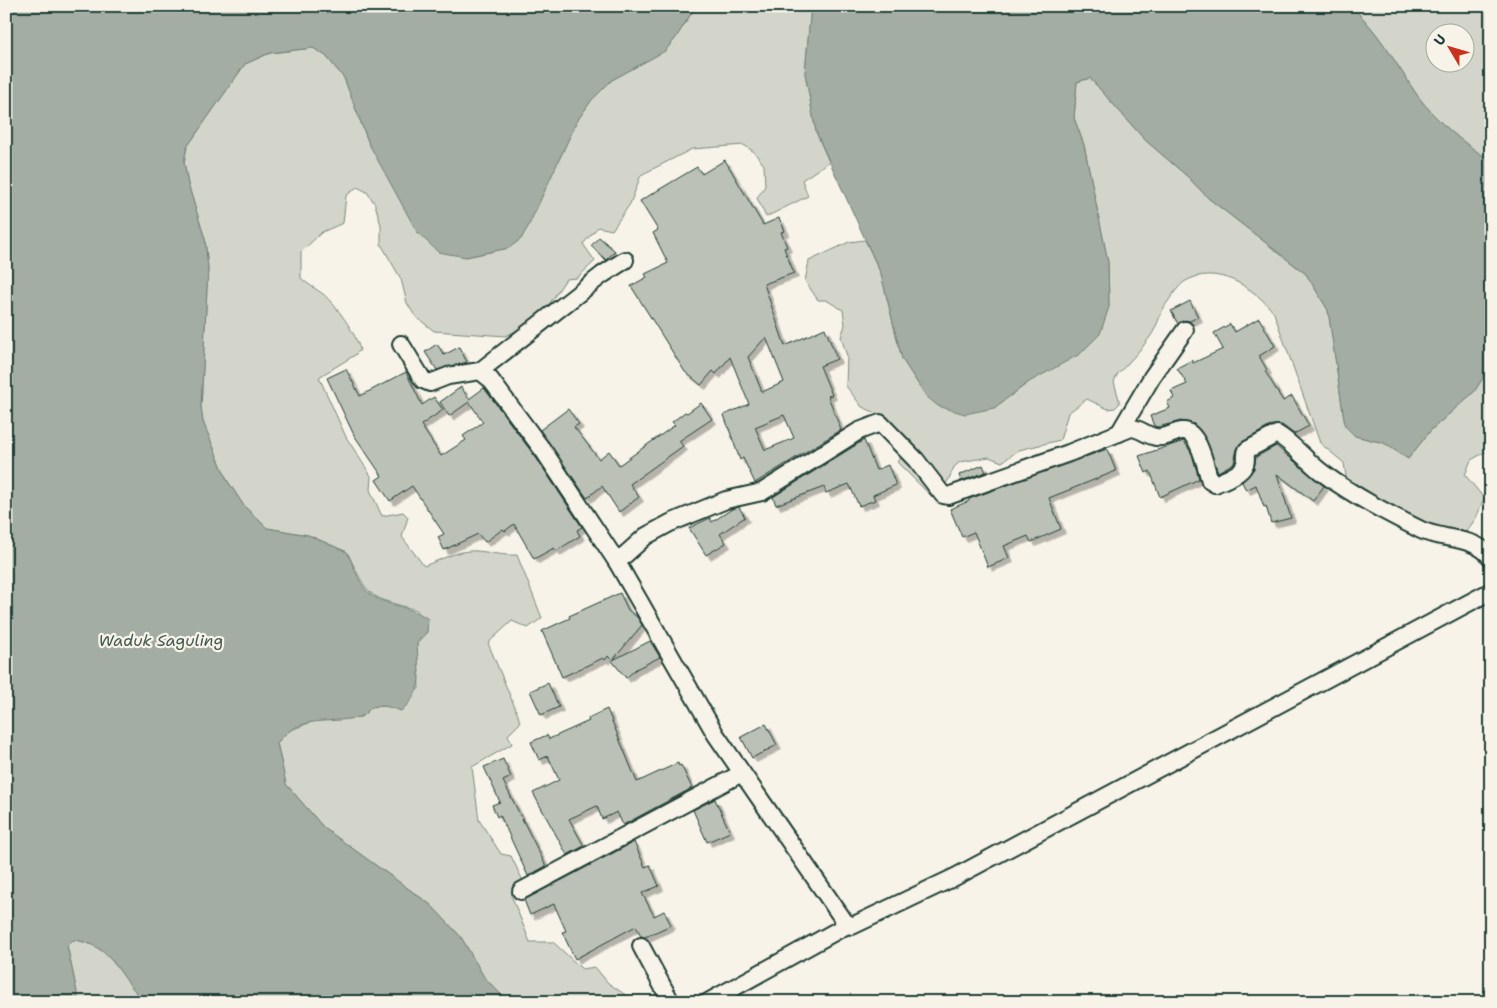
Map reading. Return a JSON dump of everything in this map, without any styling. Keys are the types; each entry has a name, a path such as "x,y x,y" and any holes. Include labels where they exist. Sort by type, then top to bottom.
{"street":[{"path":"401,344 423,380 430,383 448,376 480,371 602,275 625,260"},
{"path":"1119,433 1152,377 1185,330"},
{"path":"480,371 490,379 545,453 617,562 716,735 845,922 852,926 955,876 1491,591"},
{"path":"617,562 646,536 664,526 726,500 762,492 858,431 877,424 885,425 916,460 943,495 948,496 1070,454 1119,433 1136,428 1154,437 1164,437 1182,430 1188,432 1202,450 1204,465 1210,481 1215,484 1243,469 1246,463 1247,450 1276,434 1286,439 1324,474 1362,500 1423,531 1470,543 1491,558"},
{"path":"521,891 742,773"},
{"path":"708,1002 849,924"},
{"path":"642,946 671,1002"}],"shaded area":[{"path":"696,6 811,6 805,73 816,132 829,162 802,180 808,196 766,217 757,198 765,186 764,165 754,152 744,145 692,149 641,175 630,204 612,230 598,227 583,244 595,261 577,278 566,279 540,318 506,336 434,331 415,316 407,303 401,279 381,244 381,225 375,204 367,192 357,187 346,196 343,223 322,232 301,252 301,278 323,294 334,305 358,343 360,350 355,355 319,377 346,437 371,476 370,490 382,516 403,512 408,517 402,537 424,566 470,551 517,555 542,618 528,628 512,621 488,643 520,723 508,735 512,744 472,767 479,820 501,854 511,856 524,883 511,895 530,942 553,942 582,969 595,967 608,983 636,1002 508,1002 484,977 461,937 431,905 324,828 286,784 277,743 286,732 314,721 361,717 372,707 387,706 419,689 417,643 427,632 417,610 379,598 366,587 347,552 308,535 267,528 244,506 227,480 203,422 201,407 208,268 205,239 188,184 184,162 187,147 245,64 270,53 313,48 326,56 344,78 369,144 466,257 508,248 521,239 577,121 591,101 612,80 665,50 675,39"},
{"path":"1351,6 1491,6 1491,161 1470,147 1433,114 1417,95 1370,27"},
{"path":"1090,78 1145,140 1188,177 1208,198 1306,274 1328,310 1345,425 1355,436 1384,443 1408,459 1431,430 1474,392 1483,378 1485,296 1491,290 1491,449 1471,460 1465,475 1484,498 1476,518 1466,532 1446,532 1407,517 1387,503 1347,483 1344,463 1320,443 1274,313 1246,287 1222,276 1196,277 1184,282 1180,286 1166,304 1150,337 1117,375 1114,382 1120,403 1115,408 1108,409 1087,399 1068,413 1060,440 1019,450 1002,462 989,457 960,462 954,467 948,481 932,497 897,462 902,456 881,415 862,407 846,386 847,356 841,337 845,325 843,310 826,300 818,300 805,281 809,261 849,242 865,240 881,274 902,359 926,396 994,408 1029,382 1109,307 1108,262 1084,145 1074,118 1077,82"},
{"path":"73,940 98,948 115,964 129,984 146,1002 79,1002 67,945"}],"water":[{"name":"Waduk Saguling","path":"6,6 696,6 665,51 612,80 591,101 577,121 528,227 521,239 509,248 466,257 438,252 417,232 369,144 344,78 326,56 313,48 270,53 245,64 187,147 184,162 188,184 205,239 208,268 201,407 203,422 227,480 244,506 267,528 308,535 347,552 361,582 373,596 379,600 412,610 428,619 427,632 417,643 419,680 409,703 401,711 386,706 378,706 371,708 359,717 315,722 296,727 277,743 286,784 324,828 431,905 461,937 484,977 508,1002 146,1002 129,984 115,964 98,948 74,940 67,945 79,1002 6,1002"},
{"path":"811,6 1351,6 1379,37 1417,95 1433,114 1470,147 1491,161 1491,290 1485,296 1483,378 1474,392 1431,430 1408,459 1384,443 1355,436 1345,426 1328,310 1306,274 1208,198 1188,177 1145,140 1090,78 1077,82 1074,118 1084,145 1108,262 1109,307 1100,334 1080,354 1029,382 994,408 965,414 938,406 926,396 902,359 881,274 816,132 805,73"}],"building":[{"path":"725,160 763,225 779,218 785,231 781,232 787,247 784,248 794,273 764,284 785,346 825,328 837,359 820,366 832,395 828,396 841,430 755,483 743,458 740,460 724,415 749,404 730,357 716,374 713,371 701,385 685,372 631,286 647,277 645,274 668,263 653,233 658,230 640,201 697,167 702,174","holes":["766,337 784,382 762,392 748,357","784,415 794,438 765,450 755,427"]},
{"path":"599,237 615,251 606,260 591,246"},
{"path":"1190,301 1198,317 1178,324 1171,311"},
{"path":"1259,318 1275,346 1259,356 1267,370 1265,371 1283,401 1292,396 1309,426 1294,434 1282,425 1272,425 1242,442 1237,449 1234,463 1218,472 1206,439 1194,424 1181,421 1158,427 1154,426 1150,416 1170,408 1167,402 1174,398 1171,391 1187,384 1177,368 1192,360 1193,363 1223,349 1214,333 1230,324 1235,332"},
{"path":"437,344 444,355 459,347 467,362 437,370 425,352"},
{"path":"346,369 360,396 406,372 422,405 434,397 443,410 421,425 441,456 466,440 463,436 483,422 469,402 449,416 440,402 461,387 469,399 484,388 537,459 582,527 577,530 580,536 556,551 554,548 534,559 514,524 505,531 503,529 485,542 478,534 444,550 438,537 444,534 412,486 390,501 376,480 382,476 354,435 327,378"},
{"path":"701,403 712,419 679,441 683,446 630,484 639,497 619,512 602,486 587,498 540,430 568,409 579,424 574,427 599,459 609,451 619,465 675,425 672,422 685,412 687,413"},
{"path":"864,440 876,470 888,465 896,485 873,495 875,500 859,506 849,484 826,493 824,487 776,505 773,497"},
{"path":"1184,441 1192,454 1199,479 1160,497 1150,471 1146,473 1139,456"},
{"path":"1276,446 1324,486 1313,501 1277,474 1291,518 1271,523 1266,506 1264,507 1256,485 1246,490 1242,482 1254,469 1256,457"},
{"path":"1107,449 1116,471 1049,498 1061,529 1031,542 1028,536 1004,546 1009,558 988,567 974,532 962,537 950,509 969,501 969,499"},
{"path":"983,465 986,472 961,481 959,475"},
{"path":"739,507 745,517 720,534 726,543 706,555 689,528 710,518 712,522 732,509"},
{"path":"620,593 628,610 637,617 642,625 613,660 650,641 660,657 636,669 626,678 608,656 605,660 603,658 562,677 542,631 570,618 569,616"},
{"path":"548,683 559,707 541,715 530,691"},
{"path":"607,709 637,782 678,763 679,766 681,765 692,788 623,825 617,812 602,819 597,806 569,819 584,846 567,855 533,793 559,780 548,756 539,760 531,742 547,735 549,739 589,721 588,718"},
{"path":"766,724 777,745 752,758 741,737"},
{"path":"503,759 511,777 503,781 546,866 528,876 500,815 497,817 492,805 500,802 484,767"},
{"path":"715,799 730,832 707,842 693,810"},
{"path":"634,842 645,867 650,865 659,886 642,893 654,916 664,911 671,925 645,937 641,936 636,926 575,959 562,932 566,931 554,904 530,915 524,900"}]}
